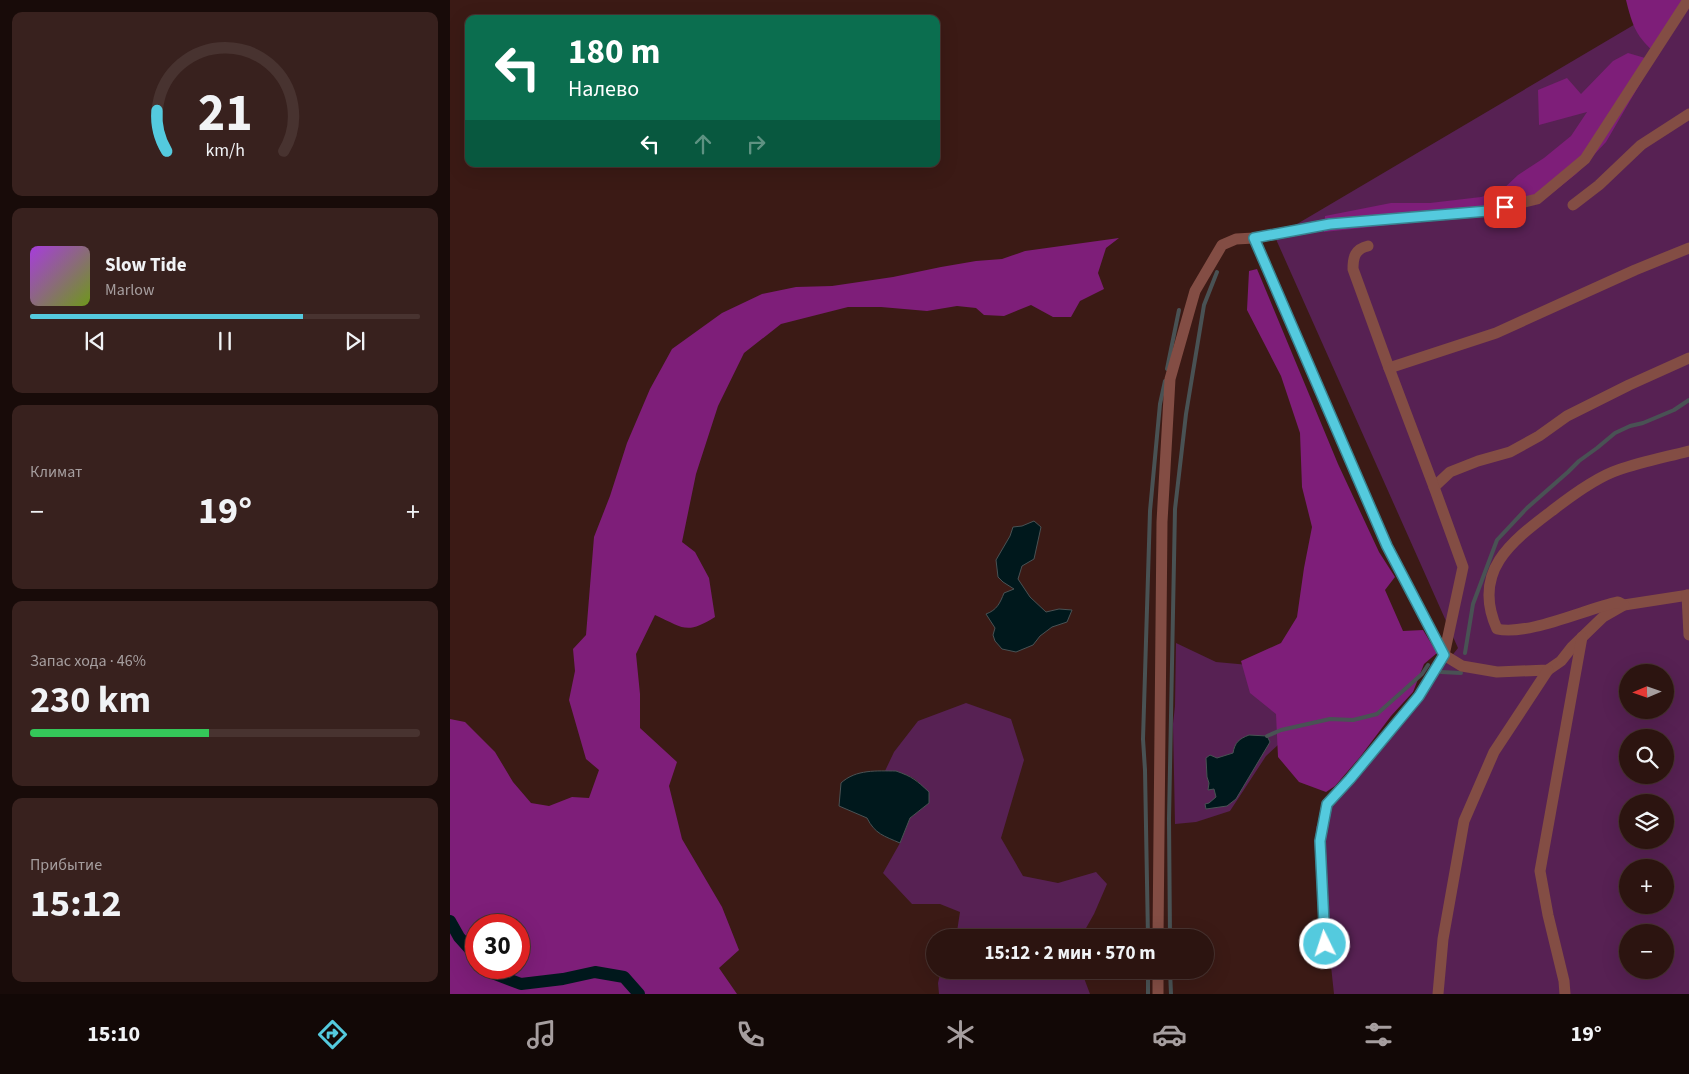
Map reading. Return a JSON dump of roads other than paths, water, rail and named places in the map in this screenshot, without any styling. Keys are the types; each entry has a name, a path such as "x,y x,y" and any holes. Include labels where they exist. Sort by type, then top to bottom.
{"street":[{"path":"1158,929 1162,522 1170,379 1195,291 1222,245 1236,239 1254,238 1330,224 1488,211 1537,199 1585,159 1688,0"},
{"path":"1573,205 1599,185 1641,144 1689,114"},
{"path":"1254,238 1387,546 1444,655 1462,666 1498,672 1548,670"},
{"path":"1325,944 1320,841 1327,804 1419,696 1444,655 1463,568 1353,269 1353,258 1356,252 1362,247 1368,246"},
{"path":"1389,368 1496,333 1635,270 1689,248"},
{"path":"1434,486 1450,472 1478,461 1510,452 1539,436 1567,416 1689,358"},
{"path":"1624,605 1618,602 1604,605 1528,628 1506,631 1497,628 1490,613 1490,585 1500,557 1520,535 1575,493 1617,470 1689,451"},
{"path":"1438,994 1443,939 1464,821 1494,752 1548,670 1561,660 1603,617 1624,605 1688,595 1689,635"},
{"path":"1565,994 1564,981 1548,915 1540,871 1582,637"},
{"path":"1158,979 1158,994"}],"water":[{"path":"1034,521 1041,527 1034,559 1022,566 1018,579 1030,597 1046,612 1059,609 1072,610 1067,622 1052,627 1040,636 1033,645 1016,652 1002,649 995,641 993,635 995,628 986,614 998,606 1004,593 1014,589 998,577 996,560 1013,527 1022,526"},
{"path":"1249,735 1267,736 1270,742 1236,799 1227,806 1206,809 1205,804 1216,797 1214,789 1208,790 1206,758 1210,755 1217,758 1233,753 1238,741"},
{"path":"896,771 914,779 929,792 929,803 910,818 900,843 877,831 867,818 839,806 841,783 847,778 867,772"}],"waterway":[{"path":"1170,929 1169,819 1175,509 1186,414 1204,305 1217,272"},
{"path":"1167,369 1179,310"},
{"path":"1148,929 1143,739 1150,511 1160,404 1165,381"},
{"path":"1465,653 1473,604 1497,540 1527,508 1579,461 1615,433 1674,410 1689,400"},
{"path":"1267,736 1281,730 1330,719 1353,720 1377,714 1422,674 1428,665"},
{"path":"1441,672 1461,673"},
{"path":"450,921 465,944"},
{"path":"508,979 521,984 563,979 595,972 624,977 639,994"},
{"path":"1148,979 1148,994"},
{"path":"1170,979 1171,994"}]}
